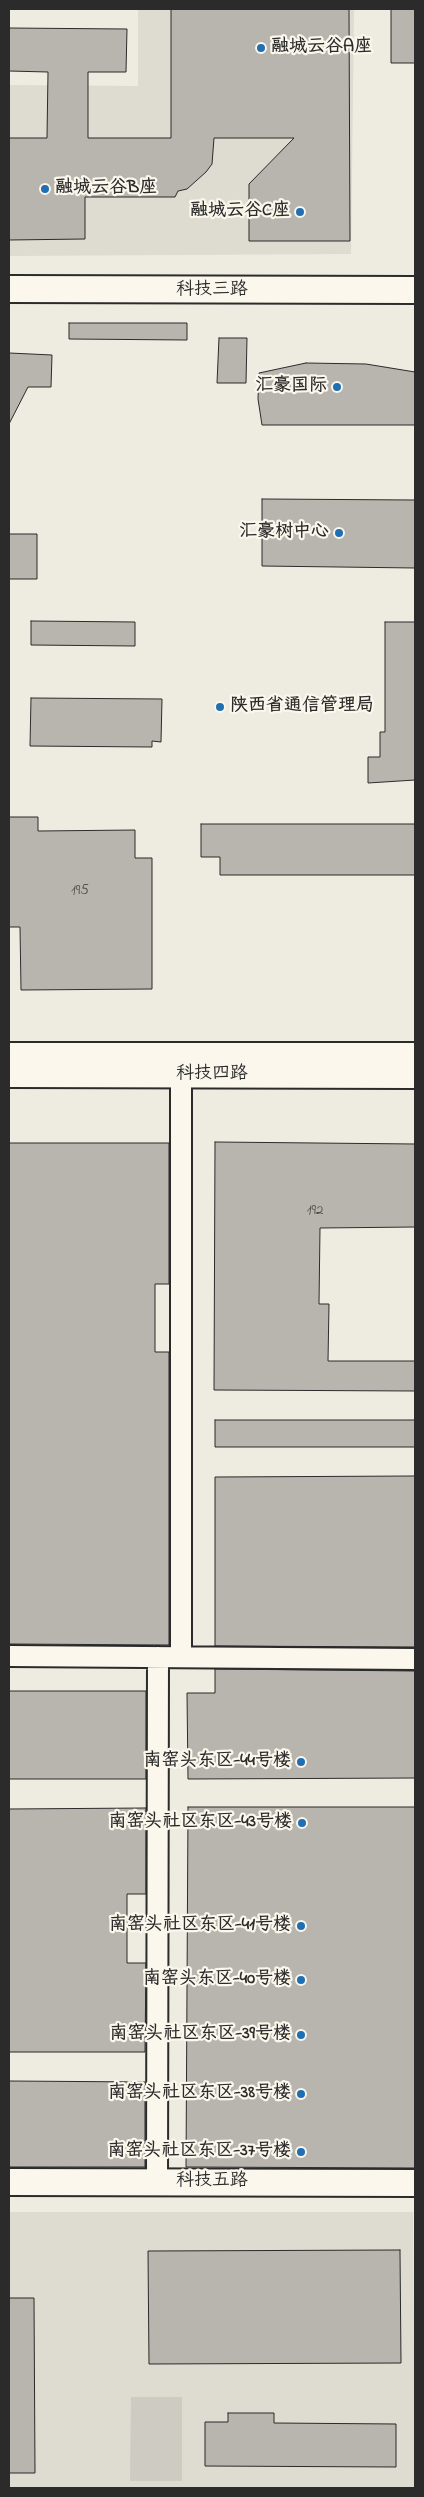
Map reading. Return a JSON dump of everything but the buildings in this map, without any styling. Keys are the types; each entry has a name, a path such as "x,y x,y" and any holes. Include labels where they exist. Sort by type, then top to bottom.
{"street":[{"name":"科技三路","path":"9,289 415,290"},
{"name":"科技四路","path":"9,1056 415,1056"},
{"name":"科技四路","path":"9,1074 415,1075"},
{"path":"181,1075 181,1656"},
{"path":"9,1656 415,1658"},
{"path":"157,2182 158,1657"},
{"name":"科技五路","path":"9,2182 415,2183"}],"shaded area":[{"path":"138,9 354,9 351,254 9,256 9,85 138,86"},
{"path":"9,2212 413,2212 415,2488 9,2488"},
{"path":"131,2397 182,2397 182,2481 130,2481"}],"place":[{"name":"融城云谷A座","path":"261,48"},
{"name":"融城云谷B座","path":"45,189"},
{"name":"融城云谷C座","path":"300,212"},
{"name":"汇豪国际","path":"337,387"},
{"name":"汇豪树中心","path":"339,533"},
{"name":"陕西省通信管理局","path":"220,707"},
{"name":"南窑头东区-44号楼","path":"301,1762"},
{"name":"南窑头社区东区-43号楼","path":"302,1823"},
{"name":"南窑头社区东区-41号楼","path":"301,1926"},
{"name":"南窑头东区-40号楼","path":"301,1980"},
{"name":"南窑头社区东区-39号楼","path":"301,2035"},
{"name":"南窑头社区东区-38号楼","path":"301,2094"},
{"name":"南窑头社区东区-37号楼","path":"301,2152"}]}
